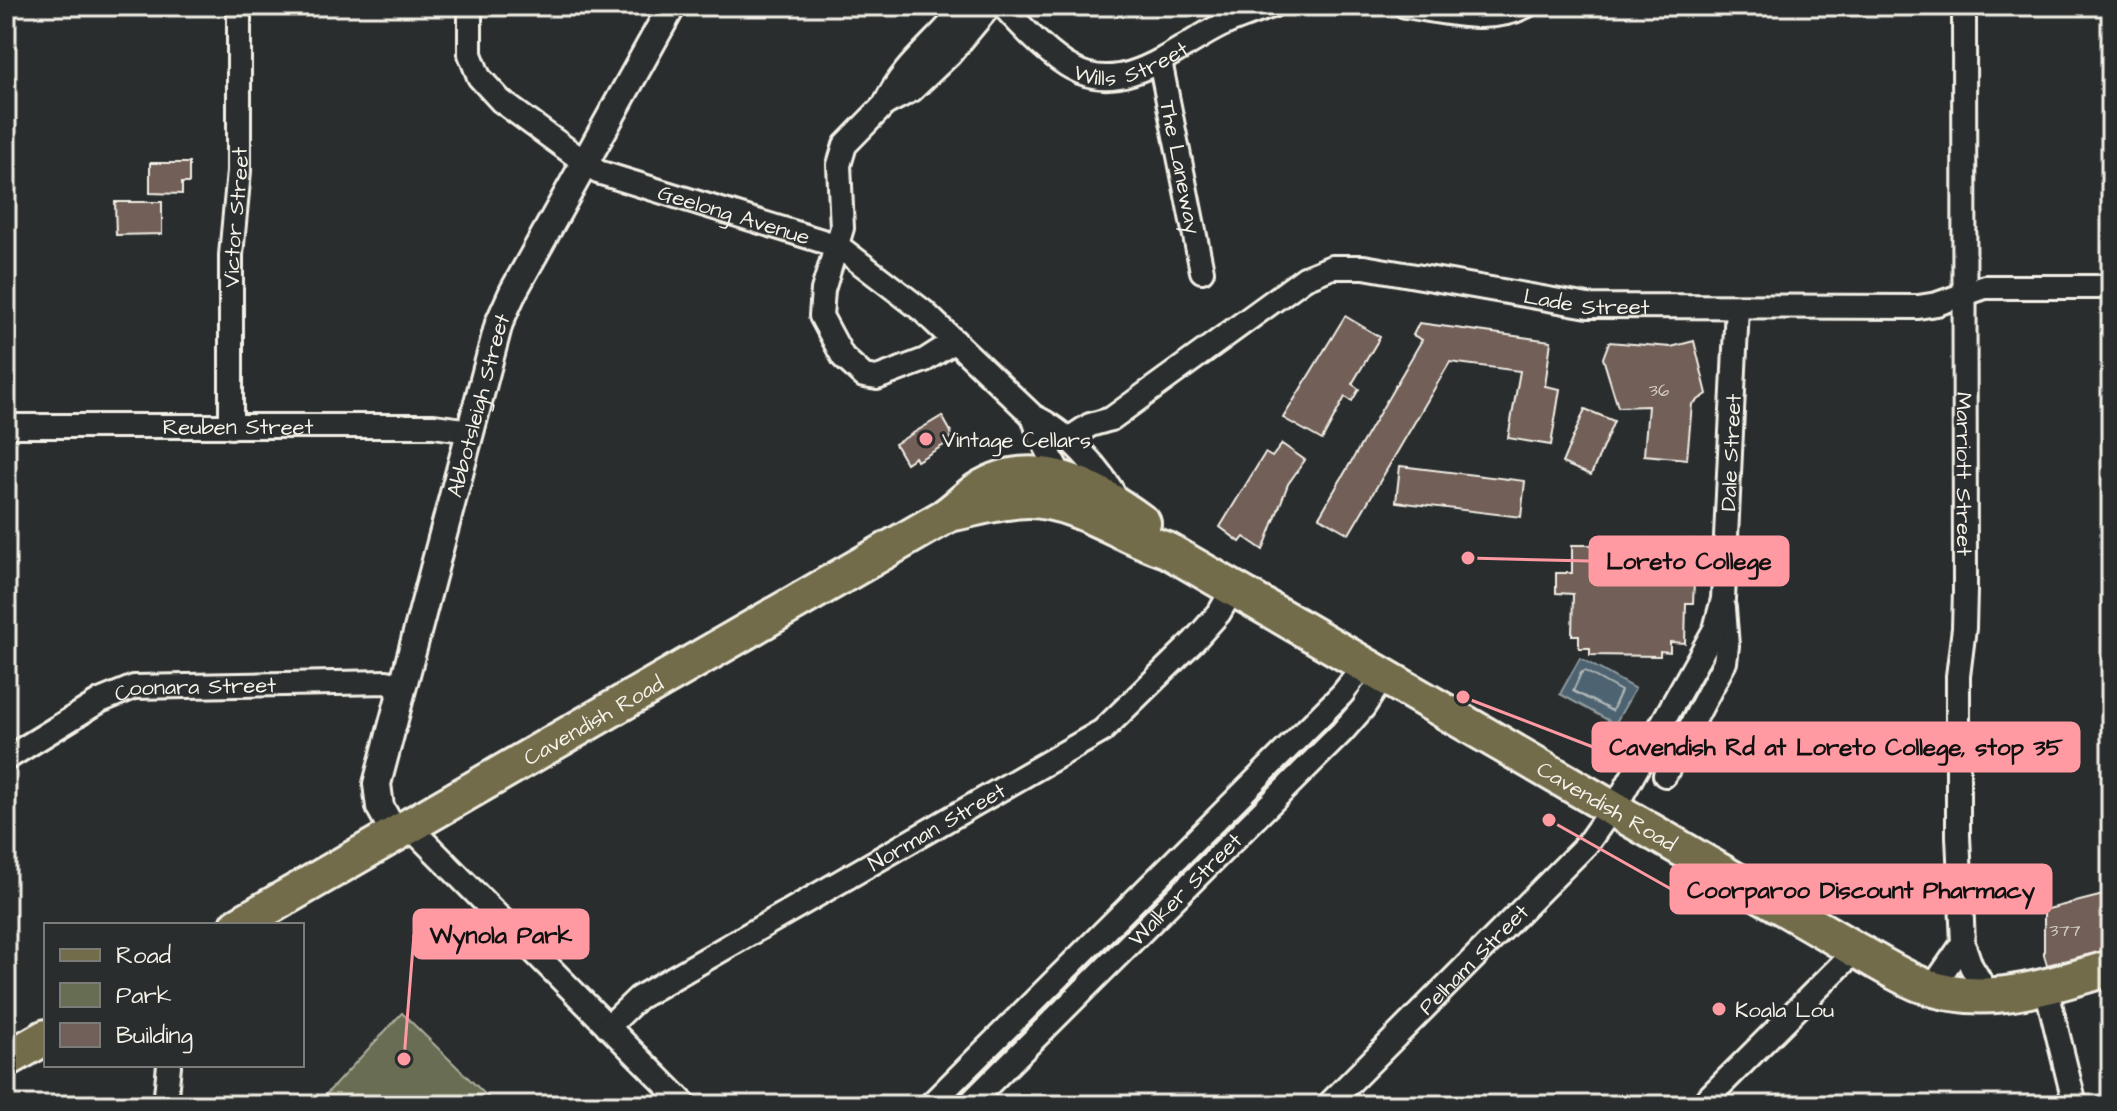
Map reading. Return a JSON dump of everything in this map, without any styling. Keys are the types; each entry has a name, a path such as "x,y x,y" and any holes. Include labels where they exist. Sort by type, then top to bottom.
{"main road":[{"name":"Cavendish Road","path":"241,923 949,514 978,490 994,482 1022,475 1064,455 1098,492 1151,530 1167,550"},
{"name":"Cavendish Road","path":"949,514 1027,500 1044,501 1077,510 1139,541 1167,550 1906,978 1932,988 1989,996 2012,995 2111,968"},
{"path":"6,1060 44,1038"}],"street":[{"name":"Victor Street","path":"231,427 231,255 239,171 239,6"},
{"name":"Geelong Avenue","path":"470,6 470,54 479,77 501,101 598,172 838,246 923,311 1033,416 1064,455 1077,510"},
{"name":"Abbotsleigh Street","path":"402,830 380,807 377,784 499,323 513,292 672,6"},
{"path":"885,104 894,83 965,6"},
{"path":"955,341 925,360 877,378 864,376 843,357 821,316 823,290 842,228 839,165 845,145 885,104 912,90 950,54 990,6"},
{"name":"Wills Street","path":"1003,6 1019,24 1073,69 1098,76 1138,72 1220,26 1272,6"},
{"path":"1405,6 1491,17 1510,15 1526,6"},
{"name":"Marriott Street","path":"1964,6 1965,601 1958,676 1958,836 1963,943 1971,966 1989,996"},
{"name":"The Laneway","path":"1160,61 1202,271"},
{"name":"Lade Street","path":"1064,455 1090,425 1111,419 1305,278 1332,267 1364,267 1588,306 1918,307 1988,287 2111,287"},
{"name":"Dale Street","path":"1665,775 1692,729 1726,657 1723,599 1737,307"},
{"name":"Reuben Street","path":"6,426 434,426 470,431"},
{"name":"Norman Street","path":"608,1027 638,998 1102,731 1194,641 1221,611 1233,589"},
{"name":"Dale Street","path":"1612,808 1715,629 1723,599"},
{"name":"Walker Street","path":"957,1078 972,1101 1342,732 1363,708 1375,670"},
{"name":"Walker Street","path":"930,1105 1342,694 1375,670"},
{"name":"Coonara Street","path":"9,751 100,701 134,687 387,682 404,687"},
{"name":"Pelham Street","path":"1328,1105 1585,846 1612,808"},
{"path":"402,830 686,1105"},
{"path":"1932,988 1963,943"},
{"path":"1701,1105 1856,950"},
{"path":"2046,987 2075,1105"},
{"path":"165,1105 169,1067"}],"green space":[{"path":"402,1013 496,1105 316,1105"}],"water":[{"path":"1580,658 1635,689 1615,724 1560,694"}],"building":[{"path":"150,163 189,163 189,183 182,183 182,194 150,193"},
{"path":"115,202 162,202 162,234 116,235"},
{"path":"1345,316 1380,337 1352,384 1359,389 1352,401 1345,397 1322,440 1283,418"},
{"path":"1419,323 1551,341 1545,386 1560,389 1551,445 1508,438 1520,371 1450,362 1349,534 1319,517 1422,340 1413,335"},
{"path":"1694,341 1707,394 1692,404 1687,459 1644,455 1648,406 1618,407 1603,358 1609,342 1671,347"},
{"path":"1585,409 1614,421 1591,475 1562,463"},
{"name":"Vintage Cellars","path":"942,416 951,432 949,442 917,461 915,457 906,463 895,444"},
{"path":"1282,444 1305,460 1288,484 1263,550 1244,537 1240,542 1220,527 1265,453 1272,457"},
{"path":"1400,466 1525,481 1521,517 1396,502"},
{"path":"1602,538 1696,540 1693,603 1686,603 1685,643 1670,642 1670,652 1660,651 1660,656 1590,655 1590,648 1579,648 1579,635 1572,635 1573,594 1556,593 1556,573 1572,573 1572,545 1602,545"},
{"path":"2111,893 2111,949 2047,965 2044,955 2044,910"}],"place":[{"name":"Vintage Cellars","path":"926,439"},
{"name":"Loreto College","path":"1468,558"},
{"name":"Cavendish Rd at Loreto College, stop 35","path":"1463,697"},
{"name":"Coorparoo Discount Pharmacy","path":"1549,820"},
{"name":"Koala Lou","path":"1719,1009"},
{"name":"Wynola Park","path":"404,1059"}]}
